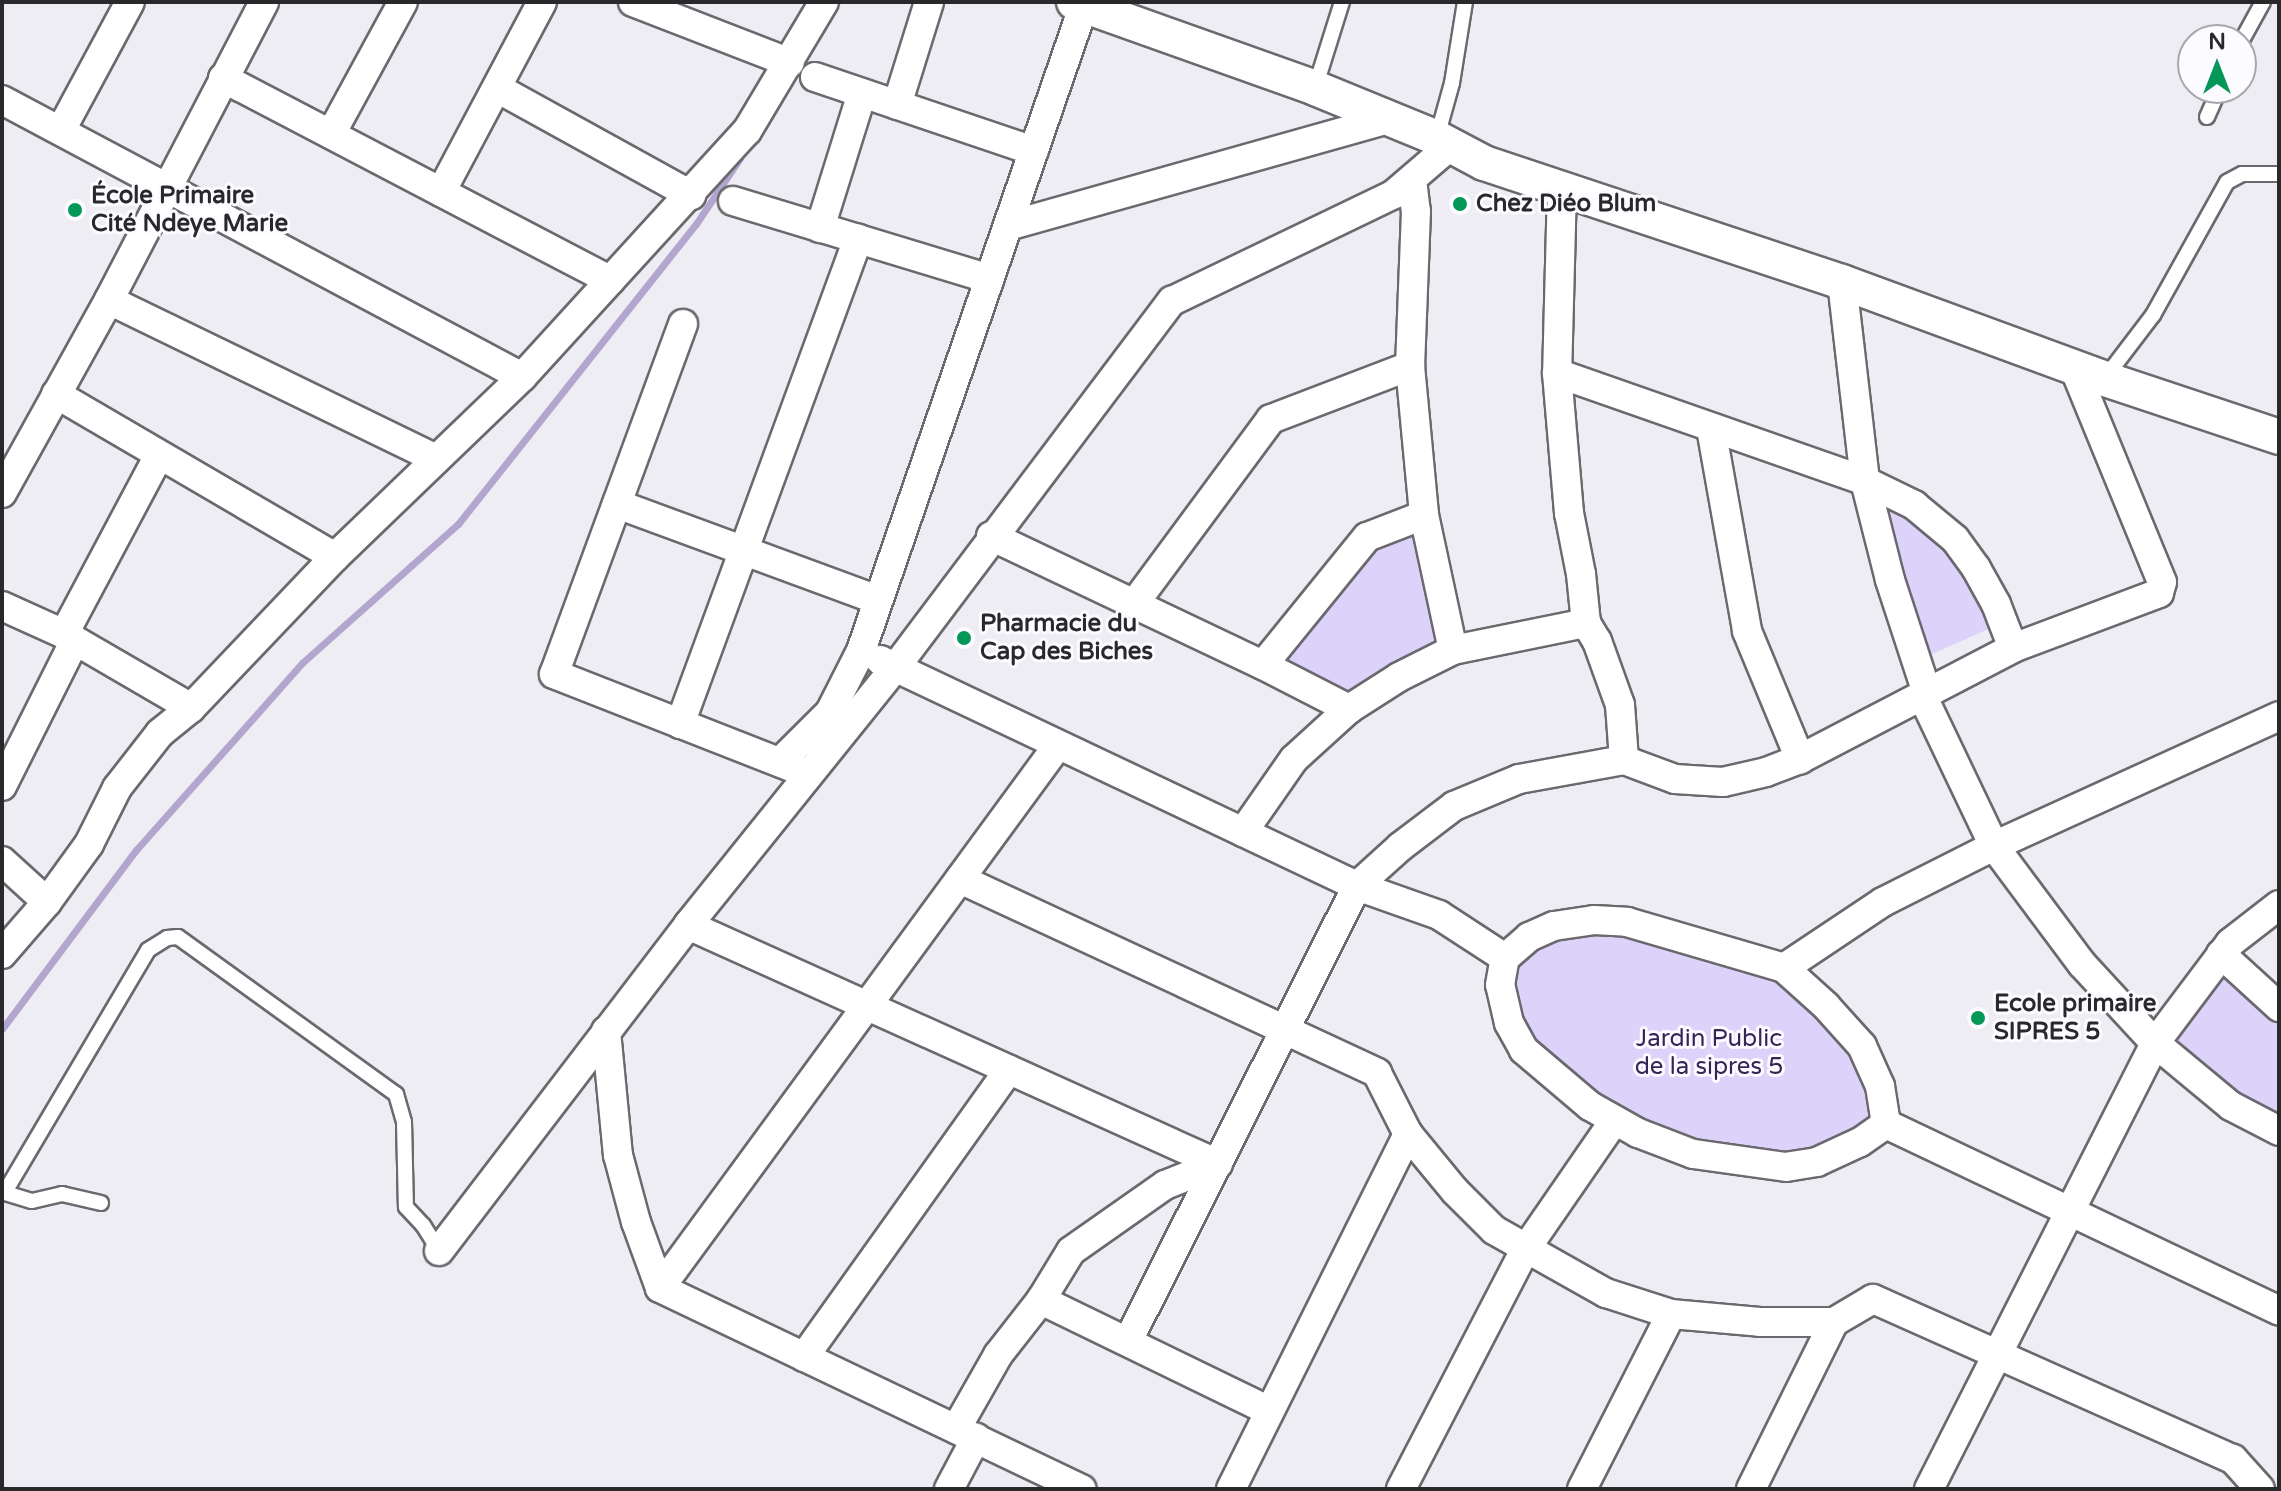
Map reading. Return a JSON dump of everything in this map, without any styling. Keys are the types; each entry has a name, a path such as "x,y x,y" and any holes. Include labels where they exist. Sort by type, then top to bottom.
{"street":[{"path":"61,130 130,2"},
{"path":"2,493 109,300 264,2"},
{"path":"331,134 403,2"},
{"path":"441,192 542,2"},
{"path":"633,2 790,63"},
{"path":"2,954 47,902 89,844 117,788 160,733 191,708 335,557 522,377 747,131 824,2"},
{"path":"897,105 929,2"},
{"path":"780,762 830,712 861,651 1034,151 1079,4 1315,88 1444,142 1484,163 1842,282 2275,440"},
{"path":"815,77 1034,151"},
{"path":"223,78 610,280"},
{"path":"497,88 691,195"},
{"path":"820,228 862,93"},
{"path":"2,100 522,377"},
{"path":"1008,226 1389,119"},
{"path":"439,1251 688,925 895,668 991,536 1172,301 1394,194 1412,180 1444,142"},
{"path":"1412,180 1416,211 1410,366 1424,515 1453,650"},
{"path":"1562,187 1557,373 1569,513 1581,574 1586,623 1597,641 1620,705 1624,760"},
{"path":"733,201 989,279"},
{"path":"680,724 858,239"},
{"path":"1842,282 1865,481 1890,580 1925,694 1994,846 2082,964 2155,1043 2231,1106 2279,1131"},
{"path":"109,300 436,459"},
{"path":"683,324 554,674 809,773"},
{"path":"1134,604 1271,419 1410,366"},
{"path":"1557,373 1865,481 1914,505 1955,539 1996,604 2013,648"},
{"path":"1128,1341 1357,886 1400,847 1454,806 1519,779 1624,760 1675,779 1723,782 1800,759 2013,648 2159,593 2161,588 2089,373"},
{"path":"56,394 158,457 335,557"},
{"path":"1711,428 1747,631 1800,759"},
{"path":"2,786 158,457"},
{"path":"617,504 878,600"},
{"path":"1263,665 1367,537 1424,515"},
{"path":"991,536 1349,709"},
{"path":"2,606 70,637 191,708"},
{"path":"1243,832 1294,759 1349,709 1399,677 1453,650 1586,623"},
{"path":"861,651 1357,886 1439,915 1505,958"},
{"path":"1784,968 1883,902 1994,846 2279,716"},
{"path":"660,1288 1058,745"},
{"path":"2,861 47,902"},
{"path":"960,879 1377,1073 1408,1134 1455,1191 1494,1230 1606,1293 1671,1314 1760,1322 1834,1322 1873,1299 2233,1459 2260,1489"},
{"path":"1932,1488 2068,1210 2155,1043 2221,954 2279,905"},
{"path":"1594,920 1627,922 1784,968 1862,1046 1880,1086 1886,1124 1860,1142 1817,1162 1786,1167 1693,1154 1614,1121 1550,1075 1524,1050 1509,1023 1500,985 1505,958 1529,937 1554,926 1594,920"},
{"path":"688,925 1218,1164"},
{"path":"2221,954 2279,1007"},
{"path":"606,1031 618,1155 636,1222 660,1288 1081,1489"},
{"path":"804,1357 1009,1070"},
{"path":"1401,1489 1525,1250 1614,1121"},
{"path":"1886,1124 2279,1311"},
{"path":"1231,1489 1408,1134"},
{"path":"949,1489 966,1433 998,1355 1041,1300 1071,1251 1165,1185 1218,1164"},
{"path":"1041,1300 1270,1411"},
{"path":"1582,1489 1671,1314"},
{"path":"1751,1489 1834,1322"}],"lane":[{"path":"1315,88 1342,2"},
{"path":"1444,142 1465,2"},
{"path":"2251,24 2263,2"},
{"path":"2207,117 2213,104"},
{"path":"2089,373 2153,315 2227,182 2242,174 2279,174"},
{"path":"101,1203 62,1194 32,1201 3,1192 148,950 167,938 178,937 396,1094 404,1122 406,1207 423,1225 439,1251"}],"green space":[{"path":"1860,486 1954,542 2002,623 1903,667"},
{"path":"1420,518 1449,649 1343,708 1273,668 1370,542"},
{"name":"Jardin Public de la sipres 5","path":"1628,919 1782,969 1860,1047 1880,1126 1816,1156 1756,1166 1610,1125 1509,1012 1507,958 1557,926"},
{"path":"2224,956 2279,1004 2279,1126 2159,1047"}],"waterway":[{"path":"2,1029 136,850 302,663 458,524 696,224 740,158"}],"place":[{"name":"Chez Diéo Blum","path":"1460,204"},
{"name":"École Primaire Cité Ndeye Marie","path":"75,210"},
{"name":"Pharmacie du Cap des Biches","path":"964,638"},
{"name":"Ecole primaire SIPRES 5","path":"1978,1018"}]}
